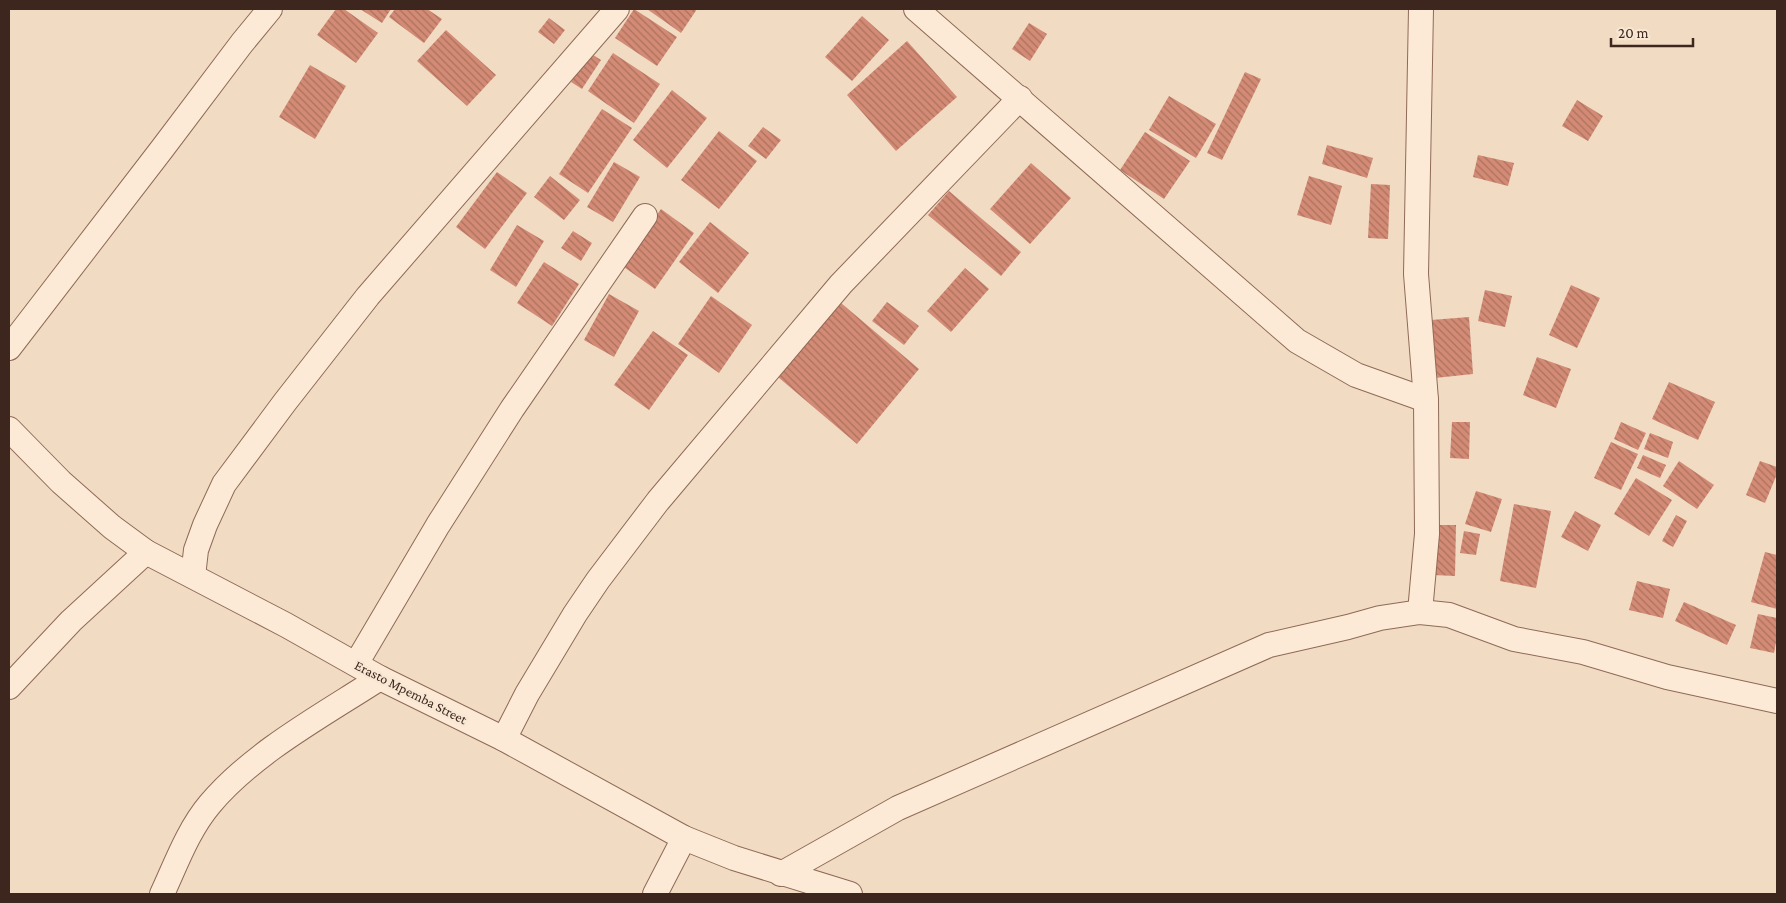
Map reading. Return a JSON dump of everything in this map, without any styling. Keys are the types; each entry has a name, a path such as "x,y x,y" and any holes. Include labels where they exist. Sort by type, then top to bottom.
{"street":[{"path":"9,348 270,9"},
{"path":"193,576 196,550 204,525 229,476 368,296 617,9"},
{"path":"916,9 1297,341 1356,375 1426,400"},
{"path":"1420,612 1427,534 1426,400 1416,274 1421,9"},
{"path":"504,739 527,694 575,614 598,580 658,501 841,284 1020,98"},
{"path":"356,664 438,525 512,409 645,216"},
{"name":"Erasto Mpemba Street","path":"9,428 61,482 112,527 146,552 380,678 504,739 684,838 781,874 850,894"},
{"path":"9,688 71,622 146,552"},
{"path":"781,874 898,808 1269,645 1380,618 1420,612 1449,615 1514,639 1583,652 1667,677 1777,701"},
{"path":"162,894 188,838 209,805 238,774 266,752 380,678"},
{"path":"655,894 684,838"}],"building":[{"path":"336,9 344,9 378,33 356,63 317,35"},
{"path":"360,9 391,9 382,23"},
{"path":"395,9 427,9 442,19 424,43 389,17"},
{"path":"634,9 677,37 657,66 615,38"},
{"path":"647,9 697,9 681,33"},
{"path":"862,16 889,40 852,81 825,57"},
{"path":"549,18 565,30 554,44 538,32"},
{"path":"1029,23 1047,34 1030,61 1012,49"},
{"path":"446,30 496,75 467,106 417,61"},
{"path":"907,41 957,97 896,151 847,95"},
{"path":"590,53 601,60 582,89 571,82"},
{"path":"613,53 660,84 634,123 588,91"},
{"path":"310,65 346,86 315,139 279,117"},
{"path":"1245,72 1261,79 1222,160 1207,153"},
{"path":"672,90 707,118 667,168 633,140"},
{"path":"1169,96 1216,124 1196,158 1149,130"},
{"path":"1577,100 1603,116 1588,141 1562,126"},
{"path":"602,109 632,128 588,193 559,174"},
{"path":"763,127 781,140 766,159 748,146"},
{"path":"719,131 757,161 719,209 681,180"},
{"path":"1145,132 1190,161 1164,199 1120,170"},
{"path":"1327,145 1373,158 1367,178 1322,164"},
{"path":"1478,155 1514,163 1508,186 1473,177"},
{"path":"614,162 640,177 613,222 587,207"},
{"path":"1031,163 1071,198 1030,244 990,209"},
{"path":"497,172 527,193 485,249 456,227"},
{"path":"550,176 580,200 564,220 534,197"},
{"path":"1309,176 1342,186 1331,225 1297,215"},
{"path":"1371,184 1390,185 1388,239 1368,238"},
{"path":"949,191 1021,252 1001,276 928,215"},
{"path":"661,209 694,233 655,289 621,265"},
{"path":"710,222 749,253 718,293 679,262"},
{"path":"517,225 544,241 516,287 490,270"},
{"path":"573,231 592,243 581,261 561,248"},
{"path":"544,262 579,284 552,326 517,303"},
{"path":"965,268 989,289 951,332 927,311"},
{"path":"1571,285 1600,298 1577,348 1549,335"},
{"path":"1485,290 1512,296 1505,327 1478,321"},
{"path":"609,294 639,311 614,357 584,340"},
{"path":"711,296 752,325 719,373 678,344"},
{"path":"887,302 919,326 904,345 872,321"},
{"path":"841,303 919,369 857,444 778,377"},
{"path":"1469,317 1473,374 1435,378 1431,320"},
{"path":"653,331 688,355 649,410 614,385"},
{"path":"1537,357 1571,369 1556,408 1523,395"},
{"path":"1669,382 1715,402 1698,440 1652,419"},
{"path":"1452,422 1470,422 1469,459 1450,458"},
{"path":"1621,422 1646,433 1638,450 1614,439"},
{"path":"1650,433 1673,442 1668,458 1644,449"},
{"path":"1611,442 1638,454 1621,490 1594,478"},
{"path":"1643,455 1666,465 1660,478 1637,468"},
{"path":"1679,461 1714,485 1697,509 1663,486"},
{"path":"1760,461 1777,467 1777,474 1765,503 1746,495"},
{"path":"1636,478 1672,500 1649,536 1614,514"},
{"path":"1476,491 1502,499 1491,532 1465,524"},
{"path":"1514,504 1551,511 1536,588 1500,581"},
{"path":"1575,511 1601,525 1588,551 1561,537"},
{"path":"1676,515 1687,521 1673,547 1662,541"},
{"path":"1434,525 1456,525 1455,576 1433,575"},
{"path":"1464,531 1480,534 1476,555 1460,553"},
{"path":"1765,552 1777,555 1777,609 1751,602"},
{"path":"1637,581 1670,589 1663,618 1629,610"},
{"path":"1684,602 1736,625 1727,645 1675,621"},
{"path":"1758,614 1777,618 1777,637 1774,653 1750,648"}]}
